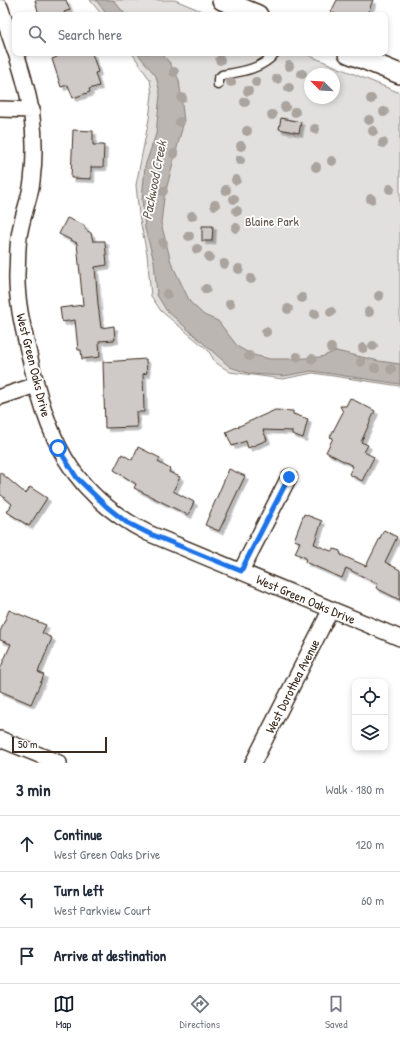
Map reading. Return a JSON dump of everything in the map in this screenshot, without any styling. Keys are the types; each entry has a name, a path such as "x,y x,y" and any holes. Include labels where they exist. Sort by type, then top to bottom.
{"street":[{"path":"222,0 251,12"},
{"name":"West Green Oaks Drive","path":"0,7 12,43"},
{"name":"West Green Oaks Drive","path":"16,56 28,87 32,110 35,145 32,182 19,232 17,275 20,314 44,414 58,448 77,478 107,507 126,522 148,533 400,638"},
{"path":"355,56 400,74"},
{"path":"0,109 32,110"},
{"path":"0,397 36,385"},
{"path":"241,571 289,477"},
{"name":"West Dorothea Avenue","path":"253,763 331,609"},
{"path":"0,739 59,763"}],"lane":[{"path":"218,85 218,79 222,75 259,66 268,61 272,56"}],"green space":[{"path":"90,0 175,0 204,12 100,12"},
{"name":"Blaine Park","path":"134,56 310,56 339,68 304,68 304,104 340,104 340,68 400,93 400,386 313,373 283,379 230,372 215,362 208,350 161,311 151,296 147,254 139,215 136,185 149,119 152,94 150,80"}],"water":[{"path":"96,0 113,0 123,12 105,12"},
{"name":"Packwood Creek","path":"139,56 164,56 170,63 179,80 184,121 164,198 161,223 171,262 190,302 204,315 218,321 238,347 253,355 270,359 292,359 321,357 336,351 379,361 400,364 400,384 312,371 284,376 251,374 230,367 166,310 157,295 154,261 145,229 142,200 145,166 156,134 160,94 156,76"}],"building":[{"path":"35,0 66,0 70,10 64,12 38,12"},
{"path":"337,0 373,0 368,12 331,12"},
{"path":"93,56 98,72 95,73 99,86 89,89 90,92 73,98 68,85 61,87 52,59 57,57"},
{"path":"281,118 301,122 299,133 279,129"},
{"path":"73,130 93,131 93,145 104,145 103,167 91,167 91,179 71,178"},
{"path":"67,218 84,225 86,230 91,233 93,241 105,241 107,265 95,267 98,304 101,328 114,326 115,340 99,341 100,357 82,359 81,350 78,350 75,320 62,322 60,308 83,305 77,243 59,234"},
{"path":"202,226 213,226 212,241 202,241"},
{"path":"146,359 147,373 143,374 144,412 136,412 137,427 105,428 103,362"},
{"path":"350,398 375,411 361,442 368,445 364,452 374,457 362,481 349,474 353,466 326,452 333,438 330,437 343,412 340,406 346,406"},
{"path":"275,410 293,411 293,414 308,419 303,438 292,434 292,431 263,430 267,440 248,448 246,441 232,446 226,432"},
{"path":"138,447 160,458 158,462 170,469 169,472 180,477 173,491 194,502 188,515 134,488 136,484 114,470 122,454 132,460"},
{"path":"229,469 245,476 219,531 205,525"},
{"path":"0,472 26,494 30,487 47,498 29,526 7,512 12,504 0,494"},
{"path":"304,514 322,521 314,544 331,551 334,549 340,551 341,555 366,566 384,530 397,537 385,562 400,570 400,600 376,588 378,584 346,568 342,578 305,562 306,558 295,553 300,542 294,540"},
{"path":"9,610 46,625 42,633 52,638 38,672 44,675 31,704 0,691 0,669 11,644 0,640 0,632"}],"route":[{"path":"58,448 77,478 107,507 126,522 148,533 241,571 289,477"}]}
